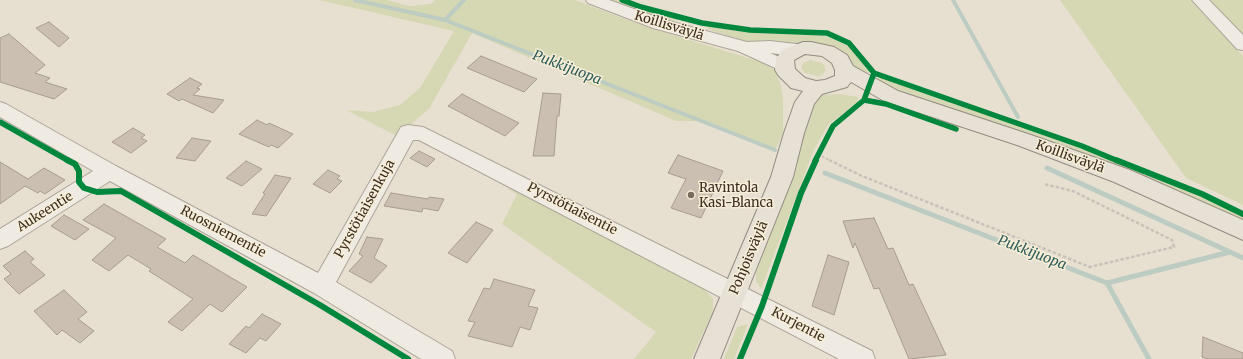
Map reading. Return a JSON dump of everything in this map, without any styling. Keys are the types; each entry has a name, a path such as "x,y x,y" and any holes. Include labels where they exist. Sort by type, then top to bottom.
{"main road":[{"path":"811,48 827,51 840,60 845,70 844,77 840,82 824,87 798,83 788,72 785,60 789,54 796,50 811,48"},
{"name":"Koillisväylä","path":"845,70 891,96"},
{"name":"Pohjoisväylä","path":"788,72 794,133"},
{"name":"Pohjoisväylä","path":"708,359 782,177 794,133 805,102 824,87"},
{"name":"Koillisväylä","path":"824,87 891,96 1024,140 1122,176 1243,230"}],"street":[{"name":"Koillisväylä","path":"594,0 659,24 744,47 788,72"},
{"path":"1200,0 1243,45"},
{"name":"Koillisväylä","path":"744,47 770,47 796,50"},
{"name":"Ruosniementie","path":"0,109 109,171 322,286 443,359"},
{"name":"Pyrstötiaisenkuja","path":"322,286 408,132"},
{"name":"Pyrstötiaisentie","path":"408,132 423,134 734,292"},
{"name":"Aukeentie","path":"0,240 109,171"},
{"name":"Kurjentie","path":"734,292 863,359"}],"path":[{"path":"815,160 822,147"},
{"path":"818,154 862,176 1090,267 1174,247 1172,240 1074,191 1044,184"}],"green space":[{"path":"319,0 387,0 409,6 431,4 435,0 575,0 641,25 764,63 774,70 780,82 783,98 783,133 775,150 700,121 676,121 472,33 429,109 397,136 346,110 373,112 400,105 420,88 454,31"},
{"path":"604,0 618,0 635,7 678,19 677,21 652,17"},
{"path":"1060,0 1190,0 1243,56 1243,205 1186,178"},
{"path":"1208,0 1243,0 1243,36"},
{"path":"708,27 745,32 812,34 829,37 849,47 868,71 866,79 832,47 818,43 804,42 786,45 762,44 737,39 707,29"},
{"path":"810,60 822,63 825,67 825,71 822,75 817,76 805,73 802,69 802,65"},
{"path":"882,78 1101,156 1200,196 1243,217 1243,224 1102,162 875,82"},
{"path":"839,94 859,97 857,102 828,125 813,152 761,289 756,281 756,273 797,167 807,108 813,100 822,95"},
{"path":"513,186 701,286 713,299 713,311 691,359 634,359 656,332 502,224 517,194 508,189"},
{"path":"748,324 734,359 724,359 737,327"}],"building":[{"path":"49,22 69,38 59,47 36,28"},
{"path":"9,34 45,65 35,73 50,78 45,82 67,89 54,99 0,82 0,38"},
{"path":"481,56 537,79 524,92 467,68"},
{"path":"190,78 202,84 197,88 200,89 193,95 224,100 213,113 182,99 179,101 167,94"},
{"path":"543,93 561,94 559,116 557,116 554,156 533,156"},
{"path":"462,94 519,123 505,136 448,106"},
{"path":"257,120 267,125 269,123 293,134 278,148 271,145 269,147 239,134"},
{"path":"133,128 145,135 141,138 147,141 131,153 112,142"},
{"path":"192,138 211,141 195,161 176,158"},
{"path":"419,151 435,159 427,167 410,158"},
{"path":"678,155 723,171 701,218 671,208 686,179 668,173"},
{"path":"246,161 262,169 242,186 226,178"},
{"path":"0,162 28,179 44,168 65,180 45,194 40,191 38,193 25,186 0,204"},
{"path":"328,170 340,176 337,179 342,181 330,193 313,184"},
{"path":"275,175 291,178 266,216 252,214 265,194 263,193"},
{"path":"391,193 428,199 429,197 444,199 438,211 423,208 422,212 384,206"},
{"path":"104,204 166,239 157,247 185,263 193,255 247,287 222,312 210,304 182,331 168,322 193,299 149,271 151,269 128,255 109,271 92,260 116,238 83,220"},
{"path":"64,215 89,229 75,240 51,226"},
{"path":"874,218 888,249 893,248 909,285 913,284 946,355 909,359 879,288 874,289 855,243 853,248 843,221"},
{"path":"476,222 493,230 467,263 448,253"},
{"path":"367,237 383,239 374,258 387,266 371,283 349,271 363,256 359,254"},
{"path":"25,251 34,259 30,262 45,275 19,294 4,279 11,274 3,266"},
{"path":"828,255 849,262 834,315 812,306"},
{"path":"494,279 535,290 528,306 538,308 530,330 520,327 512,347 468,336 475,322 468,321 484,288 490,289"},
{"path":"64,290 87,312 78,319 94,331 80,343 62,330 57,335 34,311"},
{"path":"262,314 281,324 266,341 260,338 246,353 229,344 246,326 249,328"},
{"path":"1203,337 1243,353 1243,359 1208,359 1202,357"}],"waterway":[{"name":"Pukkijuopa","path":"355,0 445,20"},
{"path":"445,20 464,0"},
{"path":"953,0 1018,117"},
{"name":"Pukkijuopa","path":"445,20 775,150"},
{"path":"1047,168 1230,252"},
{"name":"Pukkijuopa","path":"825,173 1107,283"},
{"name":"Pukkijuopa","path":"1107,283 1230,252"},
{"name":"Pukkijuopa","path":"1230,252 1243,258"},
{"path":"1107,283 1149,359"}],"cycle path":[{"path":"622,0 641,7 702,23 750,30 827,33 849,43 874,73 1082,146 1202,194 1243,214"},
{"path":"740,359 762,306 801,193 818,154 833,126 864,100 874,73"},
{"path":"864,100 886,104 956,129"},
{"path":"0,122 75,164 79,171 79,182 84,188 97,192 121,191 320,305 408,359"}],"place":[{"name":"Ravintola Kasi-Blanca","path":"691,195"}]}
